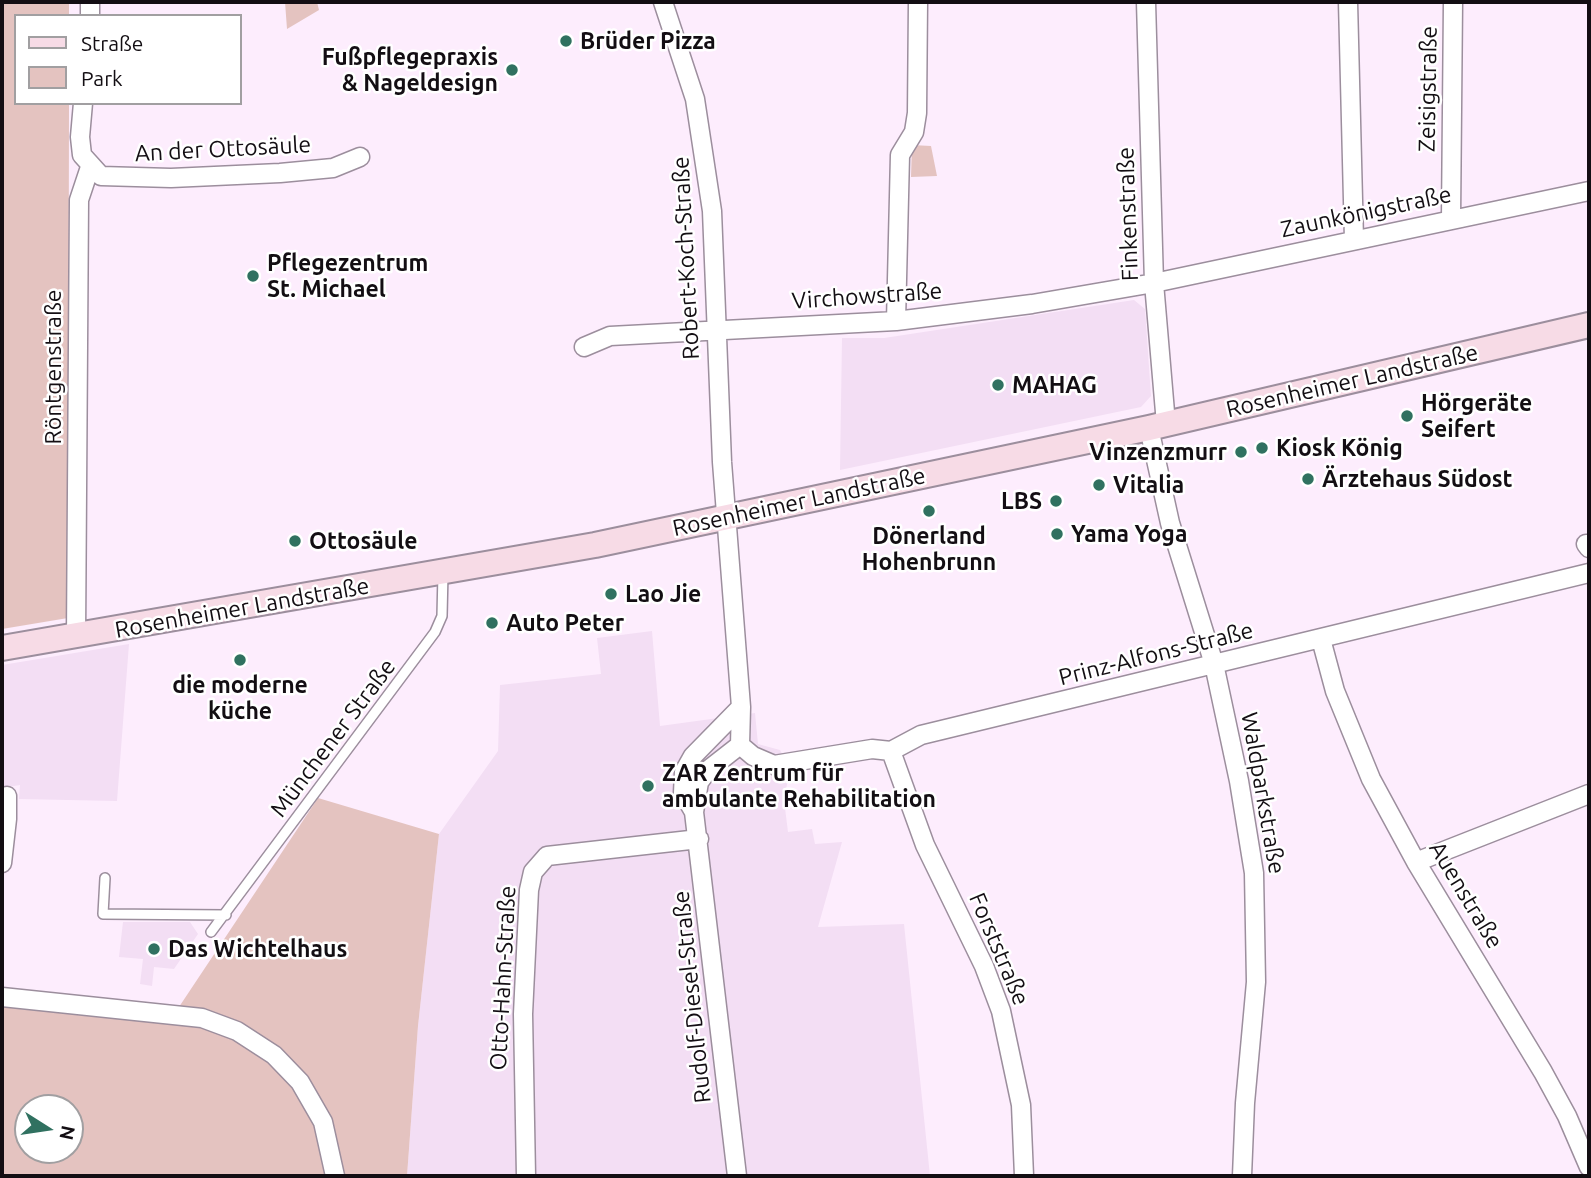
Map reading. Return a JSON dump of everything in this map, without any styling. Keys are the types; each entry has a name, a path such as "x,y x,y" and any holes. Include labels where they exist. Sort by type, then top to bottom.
{"main road":[{"name":"Rosenheimer Landstraße","path":"2,648 443,573 725,518 1157,426 1589,325"}],"street":[{"name":"Robert-Koch-Straße","path":"663,2 685,61 701,123 712,211 725,518"},
{"path":"896,321 900,155 914,132 917,113 918,2"},
{"name":"Finkenstraße","path":"1146,2 1157,426"},
{"path":"1348,2 1354,240"},
{"name":"Zeisigstraße","path":"1451,218 1453,2"},
{"path":"83,105 80,137 82,155 90,167"},
{"name":"An der Ottosäule","path":"90,167 101,176 179,178 334,168 360,157"},
{"name":"Röntgenstraße","path":"76,636 79,200 90,167"},
{"name":"Zaunkönigstraße","path":"1154,283 1451,218 1589,191"},
{"name":"Virchowstraße","path":"584,347 610,336 896,321 1032,304 1154,283"},
{"name":"Waldparkstraße","path":"1157,426 1170,523 1214,664 1244,808 1256,893 1256,982 1245,1103 1242,1176"},
{"path":"725,518 741,707 740,745"},
{"name":"Prinz-Alfons-Straße","path":"740,745 754,756 774,765 872,749 891,751 920,735 1589,573"},
{"name":"Auenstraße","path":"1321,639 1335,691 1355,743 1416,862 1540,1067 1567,1116 1589,1167"},
{"name":"Rudolf-Diesel-Straße","path":"737,1176 699,839 694,812 683,793 684,772 693,756 741,707"},
{"name":"Rudolf-Diesel-Straße","path":"694,812 699,782 708,770 740,745"},
{"name":"Forststraße","path":"891,751 925,845 984,966 1001,1011 1021,1105 1024,1176"},
{"path":"1416,862 1589,794"},
{"path":"2,797 7,796 2,863"},
{"name":"Otto-Hahn-Straße","path":"526,1176 523,1014 529,890 533,872 547,856 699,839"},
{"path":"2,997 194,1017 237,1031 274,1055 307,1091 323,1122 334,1176"}],"lane":[{"name":"Münchener Straße","path":"211,932 435,632 442,616 443,573"},
{"path":"105,878 103,914 226,915"}],"shaded area":[{"name":"MAHAG","path":"1134,300 1145,309 1151,396 1141,407 840,470 842,338 884,338"},
{"path":"652,631 660,726 755,713 758,744 780,750 790,769 784,800 788,832 812,829 815,844 842,842 818,927 904,924 930,1176 407,1176 418,1026 439,834 498,751 500,685 601,674 597,638"},
{"path":"129,644 117,801 19,799 20,785 2,788 2,665"},
{"name":"Das Wichtelhaus","path":"123,922 190,922 198,934 174,969 154,967 152,986 140,984 143,959 119,957"}],"green space":[{"path":"2,2 69,2 69,14 14,14 14,105 69,105 68,618 2,629"},
{"path":"285,2 317,2 319,10 287,29"},
{"path":"912,145 931,146 937,176 911,177"},
{"path":"318,798 439,834 418,1026 407,1176 2,1176 2,1001 171,1019"}],"place":[{"name":"Brüder Pizza","path":"566,41"},
{"name":"Fußpflegepraxis & Nageldesign","path":"512,70"},
{"name":"Pflegezentrum St. Michael","path":"253,276"},
{"name":"MAHAG","path":"998,385"},
{"name":"Hörgeräte Seifert","path":"1407,416"},
{"name":"Kiosk König","path":"1262,448"},
{"name":"Vinzenzmurr","path":"1241,452"},
{"name":"Ärztehaus Südost","path":"1308,479"},
{"name":"Vitalia","path":"1099,485"},
{"name":"LBS","path":"1056,501"},
{"name":"Dönerland Hohenbrunn","path":"929,511"},
{"name":"Yama Yoga","path":"1057,534"},
{"name":"Ottosäule","path":"295,541"},
{"name":"Lao Jie","path":"611,594"},
{"name":"Auto Peter","path":"492,623"},
{"name":"die moderne küche","path":"240,660"},
{"name":"ZAR Zentrum für ambulante Rehabilitation","path":"648,786"},
{"name":"Das Wichtelhaus","path":"154,949"}]}
